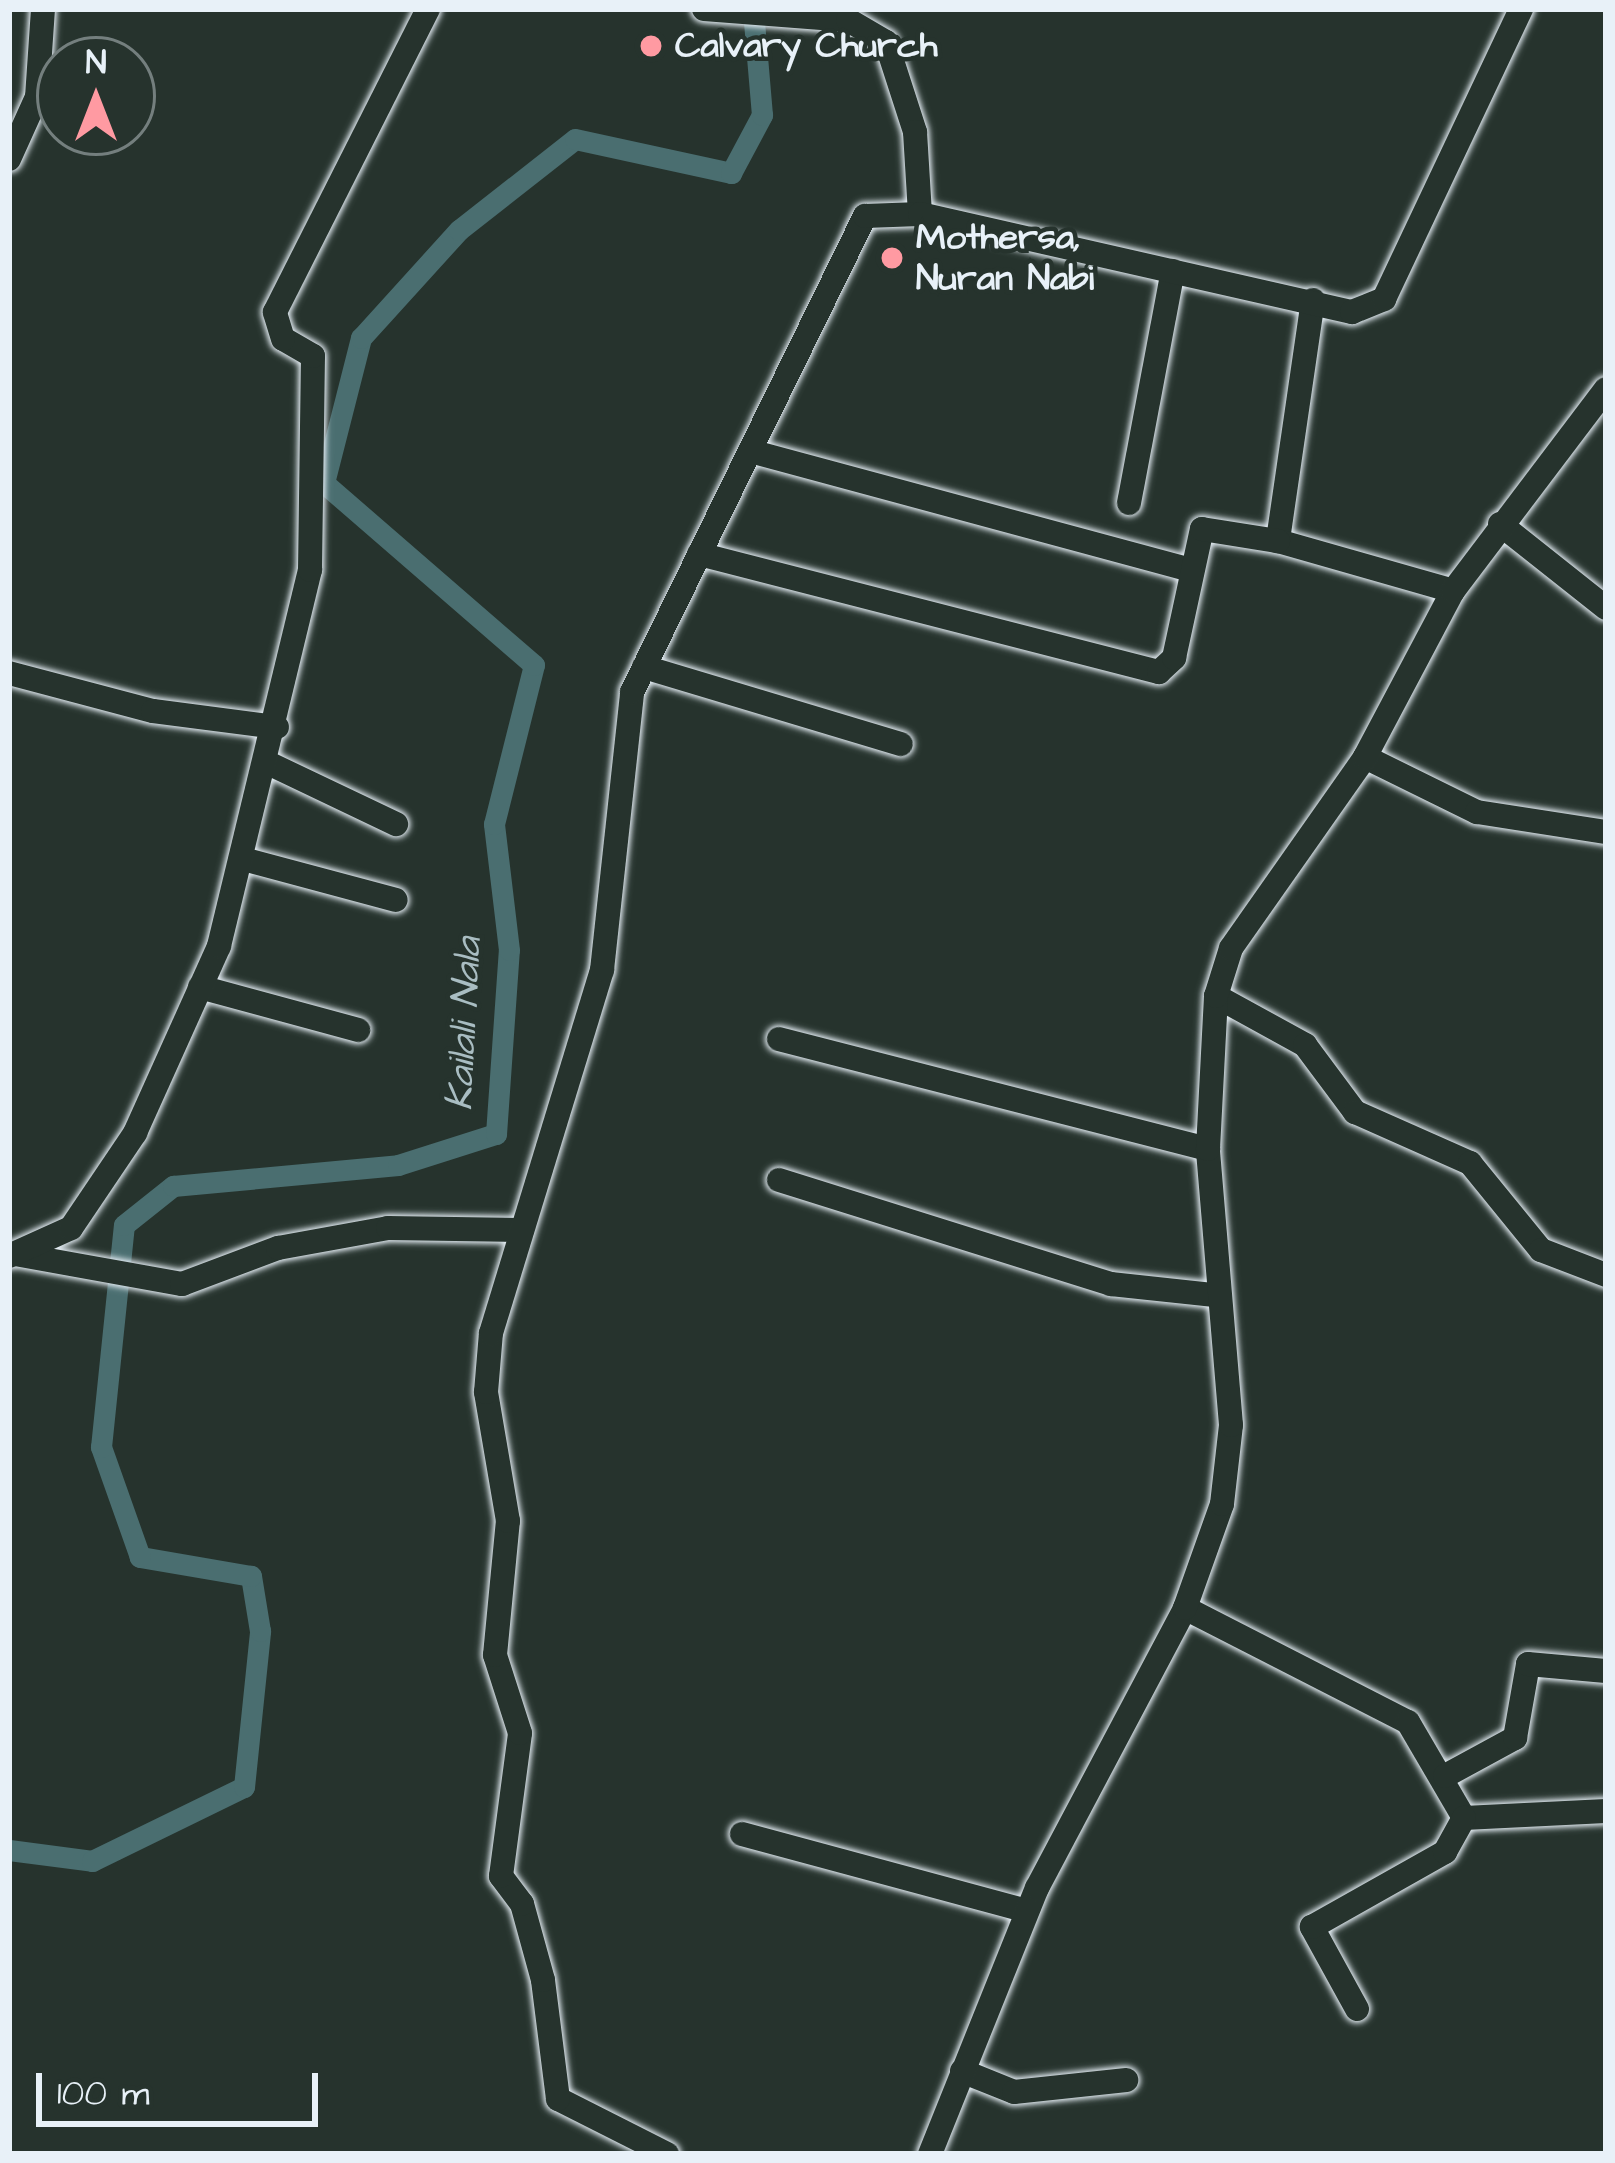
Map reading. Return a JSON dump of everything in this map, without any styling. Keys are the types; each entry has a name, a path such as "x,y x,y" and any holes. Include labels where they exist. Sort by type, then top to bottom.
{"street":[{"path":"9,159 37,97 43,9"},
{"path":"12,1255 71,1228 153,1102 200,987 243,859 310,570 313,356 283,339 274,312 428,9"},
{"path":"667,2154 557,2099 543,1980 522,1904 501,1876 520,1733 495,1655 508,1521 486,1392 522,1230 597,989 632,692 865,216 920,214 1352,312 1384,299 1522,9"},
{"path":"711,10 848,20 886,42 915,132 920,214"},
{"path":"1129,503 1173,271"},
{"path":"1278,541 1313,300"},
{"path":"930,2154 1028,1911 1185,1608 1222,1504 1231,1426 1214,1295 1208,1149 1216,996 1261,896 1365,757 1453,591 1606,389"},
{"path":"750,451 1192,570"},
{"path":"1501,524 1606,608"},
{"path":"699,554 1159,672 1174,658 1202,530 1278,541 1453,591"},
{"path":"644,667 901,744"},
{"path":"9,673 153,711 277,727"},
{"path":"1365,757 1478,812 1606,832"},
{"path":"268,763 396,824"},
{"path":"243,859 396,900"},
{"path":"200,987 358,1030"},
{"path":"1216,996 1305,1045 1355,1112 1470,1163 1541,1250 1606,1275"},
{"path":"779,1039 1208,1149"},
{"path":"779,1180 1111,1284 1214,1295"},
{"path":"12,1255 90,1272 182,1284 278,1248 388,1228 522,1230"},
{"path":"1185,1608 1408,1722 1445,1776 1464,1818"},
{"path":"1445,1776 1514,1738 1528,1664 1606,1671"},
{"path":"1464,1818 1606,1811"},
{"path":"1357,2009 1312,1927 1445,1852 1464,1818"},
{"path":"742,1834 1028,1911"},
{"path":"962,2071 1014,2092 1126,2080"}],"waterway":[{"name":"Kailali Nala","path":"9,1850 92,1861 244,1787 260,1631 251,1576 140,1557 101,1447 124,1225 173,1186 398,1165 496,1134 509,950 494,824 534,665 324,483 361,338 459,230 575,139 731,173 762,115 753,9"}],"place":[{"name":"Calvary Church","path":"651,46"},
{"name":"Mothersa, Nuran Nabi","path":"892,258"}]}
